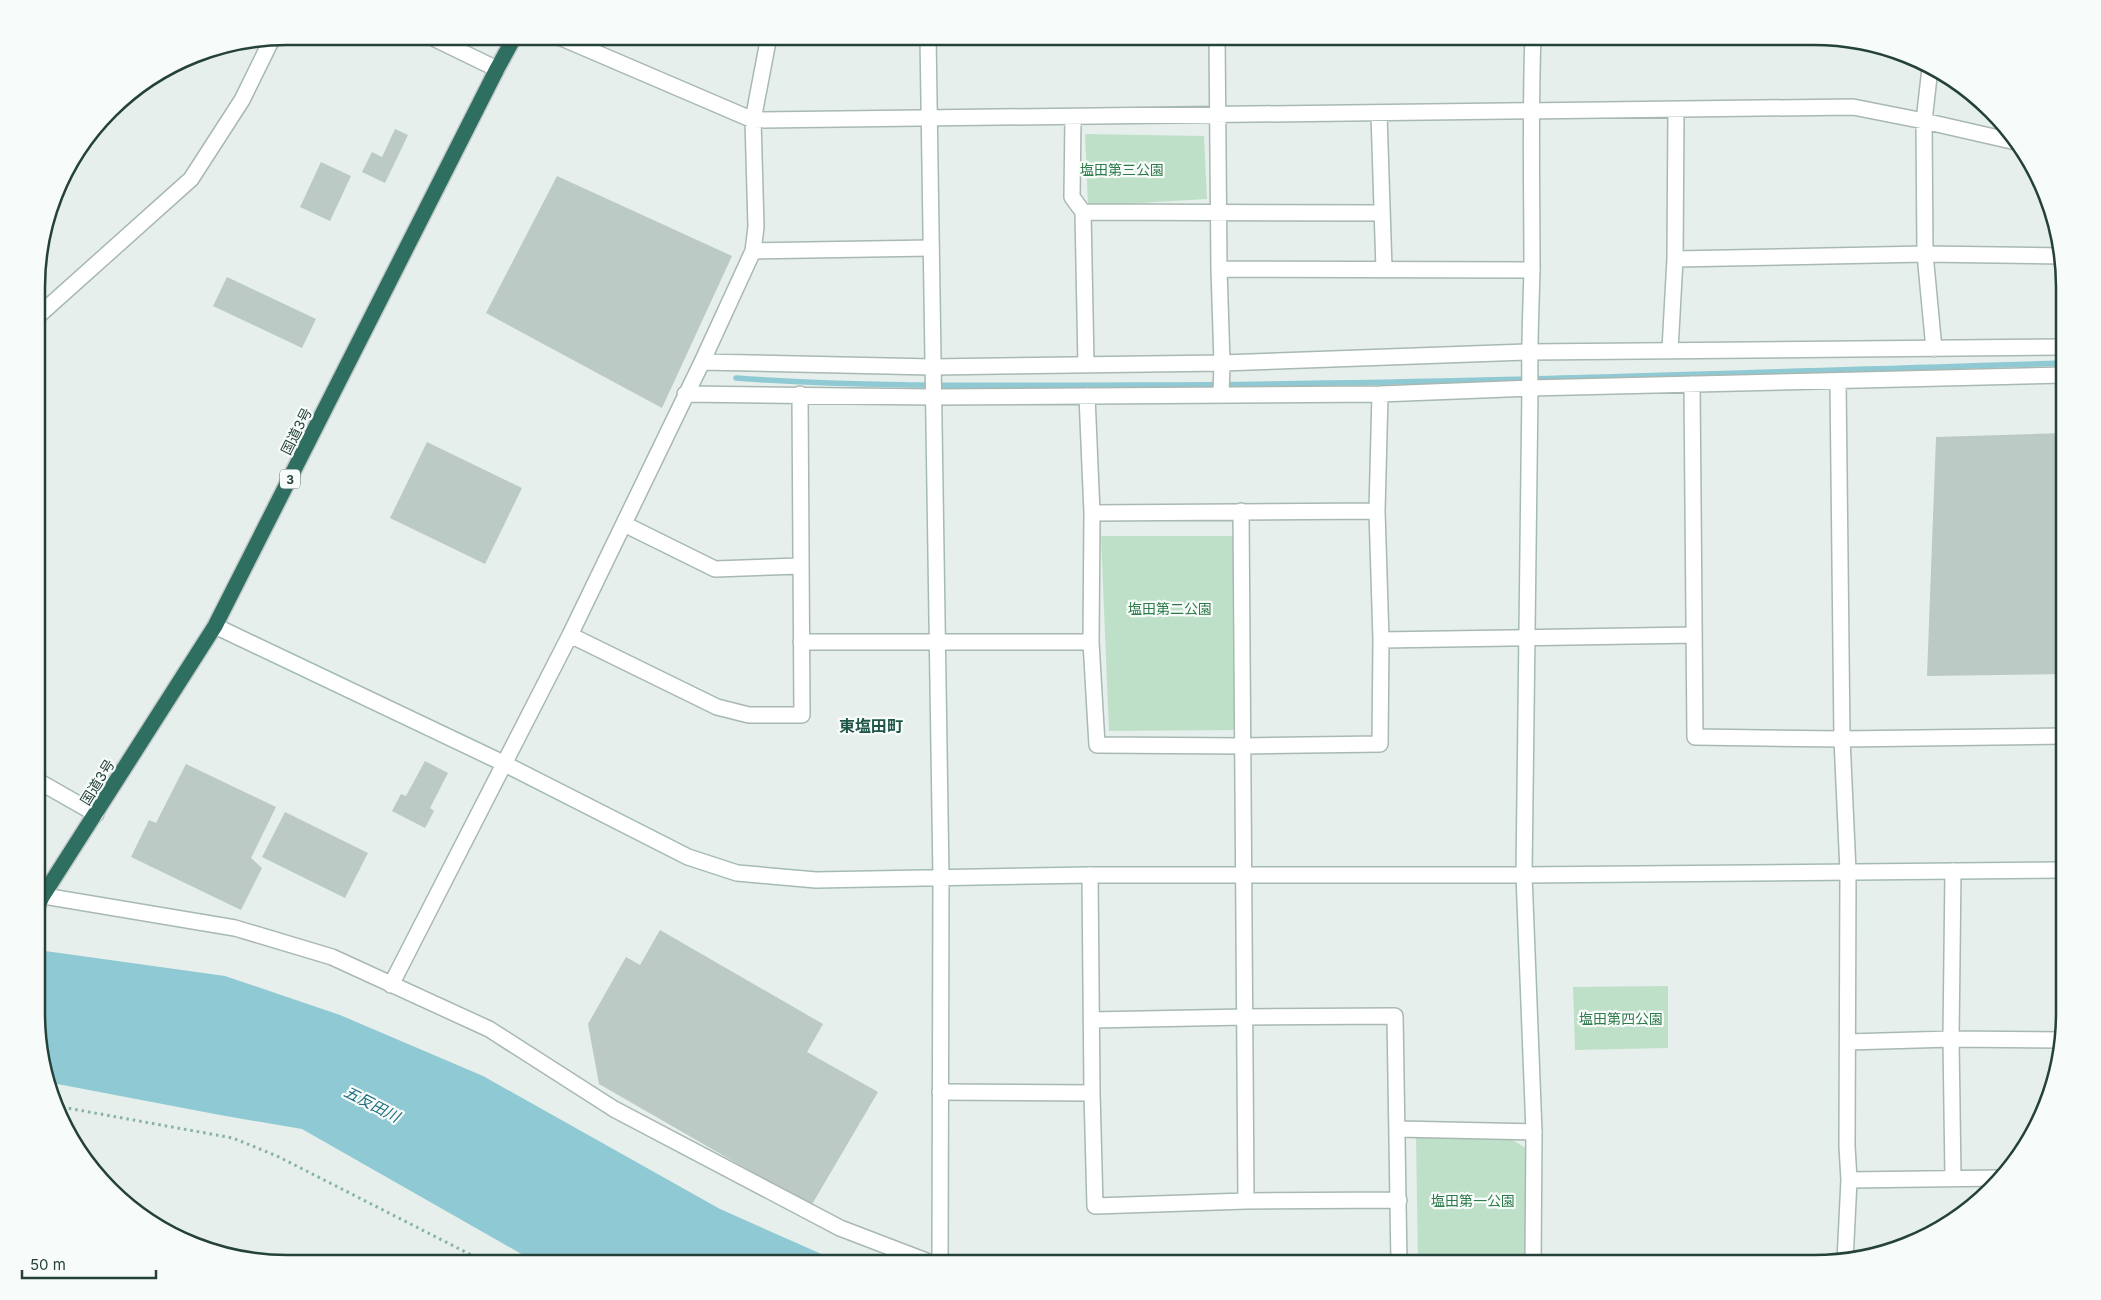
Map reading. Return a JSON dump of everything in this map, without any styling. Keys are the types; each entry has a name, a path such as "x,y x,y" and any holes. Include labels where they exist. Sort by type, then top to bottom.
{"highway":[{"name":"国道3号","path":"45,892 215,626 510,45"}],"street":[{"path":"448,45 497,69"},
{"path":"578,45 753,120 1853,107 2006,140"},
{"path":"391,985 503,763 570,636 702,362 753,251 756,227 753,120 767,45"},
{"path":"928,45 941,878 940,1255"},
{"path":"1218,45 1221,395"},
{"path":"1532,45 1530,112 1532,270 1529,352 1524,875 1534,1132 1533,1255"},
{"path":"45,310 191,179 242,100 268,46"},
{"path":"1929,74 1924,121 1925,254 1934,349"},
{"path":"1670,350 1675,259 1676,110"},
{"path":"1379,114 1384,269"},
{"path":"1073,116 1072,197 1083,212 1086,365"},
{"path":"1083,212 1382,212"},
{"path":"753,251 931,248"},
{"path":"1675,259 1925,254 2054,256"},
{"path":"1219,269 1532,270"},
{"path":"702,362 932,367 1222,363 1529,352 2056,347"},
{"path":"685,394 933,397 1380,394 1530,388 2056,375"},
{"path":"1838,381 1842,739 1848,871 1847,1146 1849,1180 1844,1253"},
{"path":"1692,384 1695,737 1842,739 2056,736"},
{"path":"570,636 717,707 749,715 802,715 800,394"},
{"path":"1087,396 1092,513 1091,642 1097,745 1244,746 1380,744 1381,640 1377,511 1380,394"},
{"path":"1241,511 1246,1201"},
{"path":"1092,513 1377,511"},
{"path":"624,524 715,569 800,566"},
{"path":"215,626 503,763 688,857 738,873 816,880 1090,875 1524,875 2056,870"},
{"path":"1381,640 1694,635"},
{"path":"802,642 1091,642"},
{"path":"45,785 96,814"},
{"path":"1953,870 1951,1039 1953,1178"},
{"path":"1090,875 1095,1206 1246,1201 1399,1200"},
{"path":"45,901 235,928 332,957 489,1030 614,1108 840,1228 910,1255"},
{"path":"1092,1020 1396,1016 1399,1255"},
{"path":"1848,1042 1951,1039 2054,1040"},
{"path":"940,1092 1092,1092"},
{"path":"1398,1129 1534,1132"},
{"path":"1849,1180 1991,1178"}],"path":[{"path":"64,1107 233,1138 279,1157 471,1255"}],"green space":[{"name":"塩田第三公園","path":"1085,134 1204,136 1207,199 1088,206"},
{"name":"塩田第二公園","path":"1101,536 1235,536 1237,730 1109,731"},
{"name":"塩田第四公園","path":"1668,986 1668,1048 1575,1050 1573,987"},
{"name":"塩田第一公園","path":"1416,1137 1511,1139 1529,1150 1528,1255 1418,1255"}],"water":[{"name":"五反田川","path":"45,951 225,976 340,1015 483,1076 720,1209 824,1255 523,1255 302,1129 56,1084 47,1045"}],"building":[{"path":"395,129 408,135 385,183 362,172 372,152 382,157"},
{"path":"321,162 351,176 330,221 300,207"},
{"path":"557,176 732,256 662,408 486,313"},
{"path":"227,277 316,319 302,348 213,306"},
{"path":"2056,433 2056,674 1927,676 1936,437"},
{"path":"427,442 522,488 485,564 390,518"},
{"path":"425,761 448,773 430,808 434,811 425,828 392,811 401,794 406,796"},
{"path":"186,764 276,807 251,858 262,868 241,910 131,857 149,820 156,823"},
{"path":"285,812 368,853 345,898 262,857"},
{"path":"660,930 823,1024 807,1052 878,1092 811,1206 599,1084 588,1024 626,957 640,965"}],"waterway":[{"path":"736,378 940,385 1258,384 1604,377 2056,363"}],"district":[{"name":"東塩田町","path":"871,726"}]}
